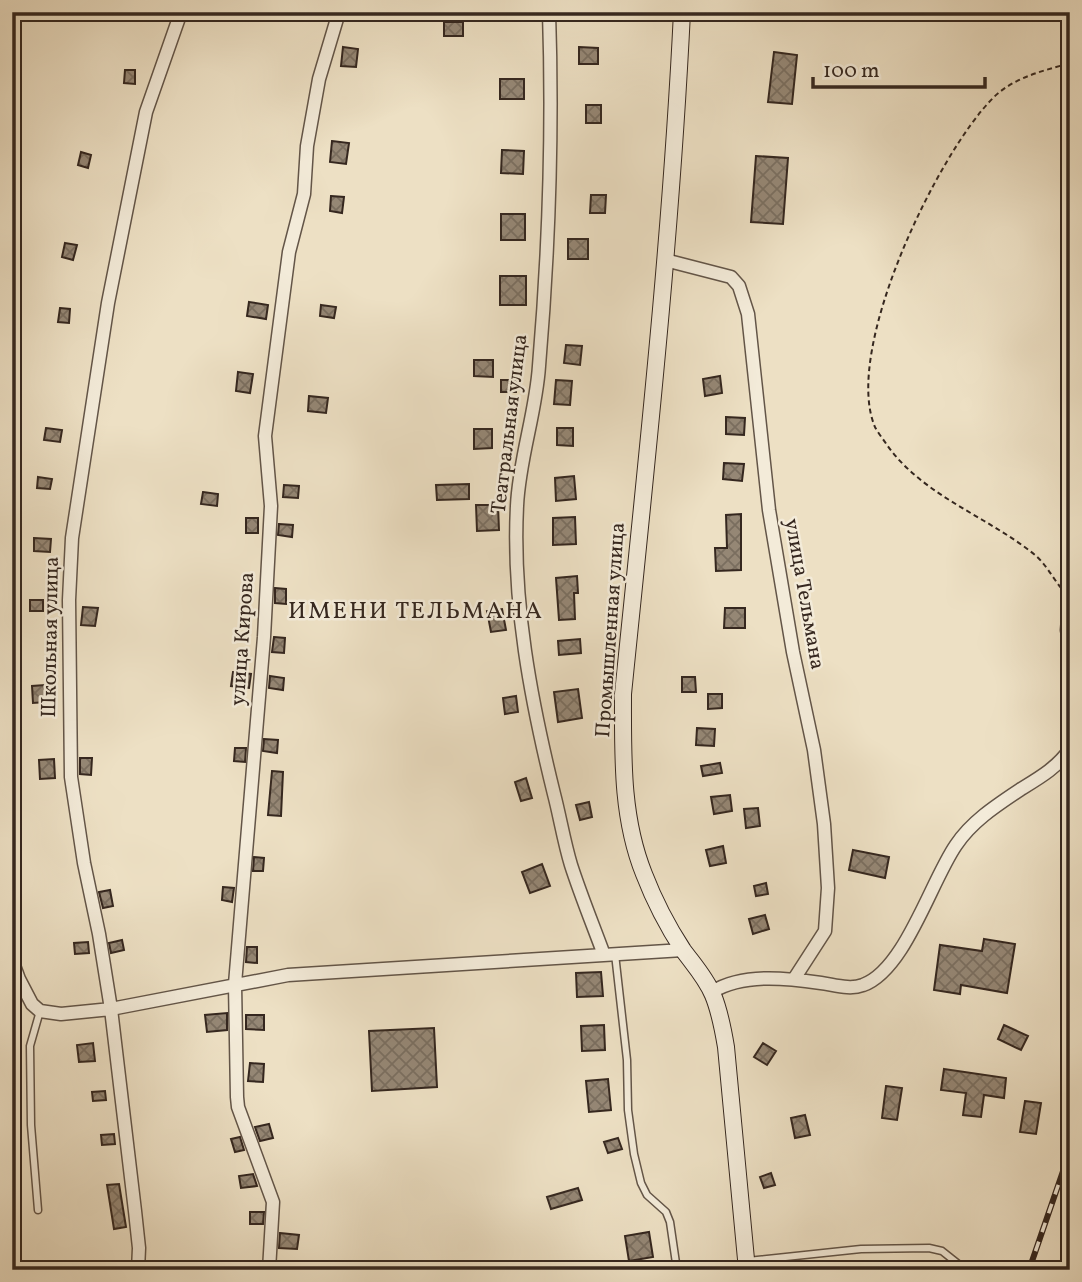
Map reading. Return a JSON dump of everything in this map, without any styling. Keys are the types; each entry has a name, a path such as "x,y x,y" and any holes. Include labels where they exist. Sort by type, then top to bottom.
{"street":[{"name":"Школьная улица","path":"138,1270 139,1248 134,1198 111,1009 79,839 71,777 69,600 72,538 108,303 146,112 181,12"},
{"name":"улица Кирова","path":"269,1270 273,1202 238,1107 235,984 267,585 271,506 265,436 289,252 304,194 307,146 319,79 339,12"},
{"name":"Театральная улица","path":"549,12 552,87 548,212 539,369 517,507 520,603 530,690 571,865 610,954"},
{"name":"Промышленная улица","path":"682,12 678,112 623,694 623,750 626,807 633,844 644,876 683,950 712,992 720,1013 726,1047 747,1265"},
{"name":"улица Тельмана","path":"665,260 731,277 739,286 748,314 769,510 793,652 814,750 827,876 825,931 794,979"},
{"path":"1070,598 1067,630 1070,645"},
{"path":"712,992 736,981 794,979 852,988 875,979 902,946 948,857 967,831 989,812 1048,772 1070,749"},
{"path":"12,960 32,1004 40,1011 61,1014 111,1009 288,975 683,950"}],"lane":[{"path":"610,954 627,1059 628,1110 634,1154 647,1195 666,1212 670,1222 677,1270"},
{"path":"38,1210 31,1125 30,1046 40,1011"},
{"path":"747,1265 861,1250 929,1248 942,1251 966,1270"}],"path":[{"path":"1060,588 1037,556 924,483 898,460 875,427 869,374 879,318 903,251 920,209 962,136 994,97 1012,83 1070,63"}],"building":[{"path":"444,22 463,22 463,36 444,36"},
{"path":"343,47 358,49 356,67 341,66"},
{"path":"579,47 598,48 598,64 579,64"},
{"path":"774,52 797,55 792,104 768,102"},
{"path":"125,70 135,70 135,84 124,83"},
{"path":"500,79 524,79 524,99 500,99"},
{"path":"586,105 601,105 601,123 586,123"},
{"path":"332,141 349,143 346,164 330,162"},
{"path":"502,150 524,151 523,174 501,173"},
{"path":"81,152 91,155 88,168 78,165"},
{"path":"756,156 788,158 783,224 751,222"},
{"path":"591,195 606,195 605,213 590,213"},
{"path":"331,196 344,197 342,213 330,211"},
{"path":"501,214 525,214 525,240 501,240"},
{"path":"568,239 588,239 588,259 568,259"},
{"path":"65,243 77,245 73,260 62,257"},
{"path":"500,276 526,276 526,305 500,305"},
{"path":"249,302 268,305 266,319 247,316"},
{"path":"321,305 336,307 334,318 320,316"},
{"path":"60,308 70,309 69,323 58,322"},
{"path":"566,345 582,346 580,365 564,363"},
{"path":"474,360 493,360 493,377 474,376"},
{"path":"238,372 253,374 250,393 236,391"},
{"path":"720,376 722,393 705,396 703,379"},
{"path":"501,380 516,380 516,392 501,392"},
{"path":"556,380 572,381 570,405 554,404"},
{"path":"309,396 328,398 326,413 308,411"},
{"path":"726,417 745,418 744,435 726,434"},
{"path":"46,428 62,430 60,442 44,440"},
{"path":"557,428 573,428 573,446 557,445"},
{"path":"474,429 492,429 492,448 474,449"},
{"path":"724,463 744,464 742,481 723,479"},
{"path":"574,476 576,499 556,501 555,478"},
{"path":"38,477 52,479 50,489 37,488"},
{"path":"469,484 469,499 437,500 436,485"},
{"path":"284,485 299,486 298,498 283,497"},
{"path":"203,492 218,494 217,506 201,504"},
{"path":"476,505 498,505 499,530 477,531"},
{"path":"741,514 741,570 716,571 715,548 727,548 726,515"},
{"path":"575,517 576,544 553,545 553,518"},
{"path":"246,518 258,518 258,533 246,533"},
{"path":"279,524 293,525 292,537 278,535"},
{"path":"34,538 51,539 50,552 34,551"},
{"path":"577,576 578,593 574,593 575,619 559,620 556,578"},
{"path":"275,588 286,589 286,604 275,603"},
{"path":"30,600 43,600 43,611 30,611"},
{"path":"83,607 98,608 95,626 81,625"},
{"path":"725,608 745,608 745,628 724,628"},
{"path":"502,609 506,630 491,632 487,611"},
{"path":"274,637 285,638 284,653 272,652"},
{"path":"580,639 581,653 559,655 558,641"},
{"path":"233,672 251,674 249,688 231,686"},
{"path":"270,676 284,678 283,690 269,688"},
{"path":"682,677 695,677 696,692 682,692"},
{"path":"45,685 46,702 33,703 32,686"},
{"path":"578,689 582,718 558,722 554,692"},
{"path":"708,694 722,694 722,708 708,709"},
{"path":"516,696 518,712 505,714 503,698"},
{"path":"697,728 715,729 714,746 696,745"},
{"path":"264,739 278,740 277,753 263,751"},
{"path":"235,748 246,748 245,762 234,761"},
{"path":"80,758 92,758 91,775 80,774"},
{"path":"54,759 55,778 40,779 39,760"},
{"path":"720,763 722,773 703,776 701,766"},
{"path":"272,771 283,772 281,816 268,815"},
{"path":"526,778 532,798 521,801 515,782"},
{"path":"730,795 732,811 714,814 711,797"},
{"path":"589,802 592,817 580,820 576,805"},
{"path":"758,808 760,826 746,828 744,809"},
{"path":"723,846 726,863 710,866 706,850"},
{"path":"853,850 889,857 885,878 849,870"},
{"path":"254,857 264,858 263,871 253,871"},
{"path":"542,864 550,886 530,893 522,872"},
{"path":"766,883 768,894 756,896 754,886"},
{"path":"223,887 234,888 232,902 222,900"},
{"path":"110,890 113,906 103,908 99,892"},
{"path":"765,915 769,929 753,934 749,919"},
{"path":"984,939 1015,944 1007,993 961,985 960,994 934,990 940,945 982,951"},
{"path":"122,940 124,950 111,953 109,943"},
{"path":"88,942 89,953 75,954 74,943"},
{"path":"247,947 257,947 257,963 246,962"},
{"path":"601,972 603,996 577,997 576,973"},
{"path":"227,1013 227,1030 207,1032 205,1015"},
{"path":"246,1015 264,1015 264,1030 246,1029"},
{"path":"604,1025 605,1050 582,1051 581,1026"},
{"path":"1004,1025 1028,1036 1021,1050 998,1039"},
{"path":"434,1028 437,1087 372,1091 369,1031"},
{"path":"93,1043 95,1061 79,1062 77,1045"},
{"path":"763,1043 776,1051 767,1065 754,1057"},
{"path":"250,1063 264,1064 263,1082 248,1081"},
{"path":"944,1069 1006,1078 1004,1098 984,1095 981,1117 963,1115 966,1093 941,1090"},
{"path":"608,1079 611,1110 589,1112 586,1081"},
{"path":"886,1086 902,1088 897,1120 882,1118"},
{"path":"105,1091 106,1100 93,1101 92,1092"},
{"path":"1025,1101 1041,1103 1036,1134 1020,1132"},
{"path":"805,1115 810,1135 795,1138 791,1118"},
{"path":"269,1124 273,1138 260,1141 255,1127"},
{"path":"114,1134 115,1144 102,1145 101,1135"},
{"path":"240,1137 244,1150 235,1152 231,1139"},
{"path":"618,1138 622,1149 608,1153 604,1142"},
{"path":"771,1173 775,1185 764,1188 760,1177"},
{"path":"253,1174 257,1186 241,1188 239,1176"},
{"path":"119,1184 126,1227 114,1229 107,1185"},
{"path":"578,1188 582,1200 551,1209 547,1197"},
{"path":"250,1212 264,1212 263,1224 250,1224"},
{"path":"649,1232 653,1257 629,1261 625,1236"},
{"path":"280,1233 299,1235 297,1249 279,1248"}],"railway":[{"path":"1029,1270 1070,1151"}],"district":[{"name":"ИМЕНИ ТЕЛЬМАНА","path":"416,612"}]}
